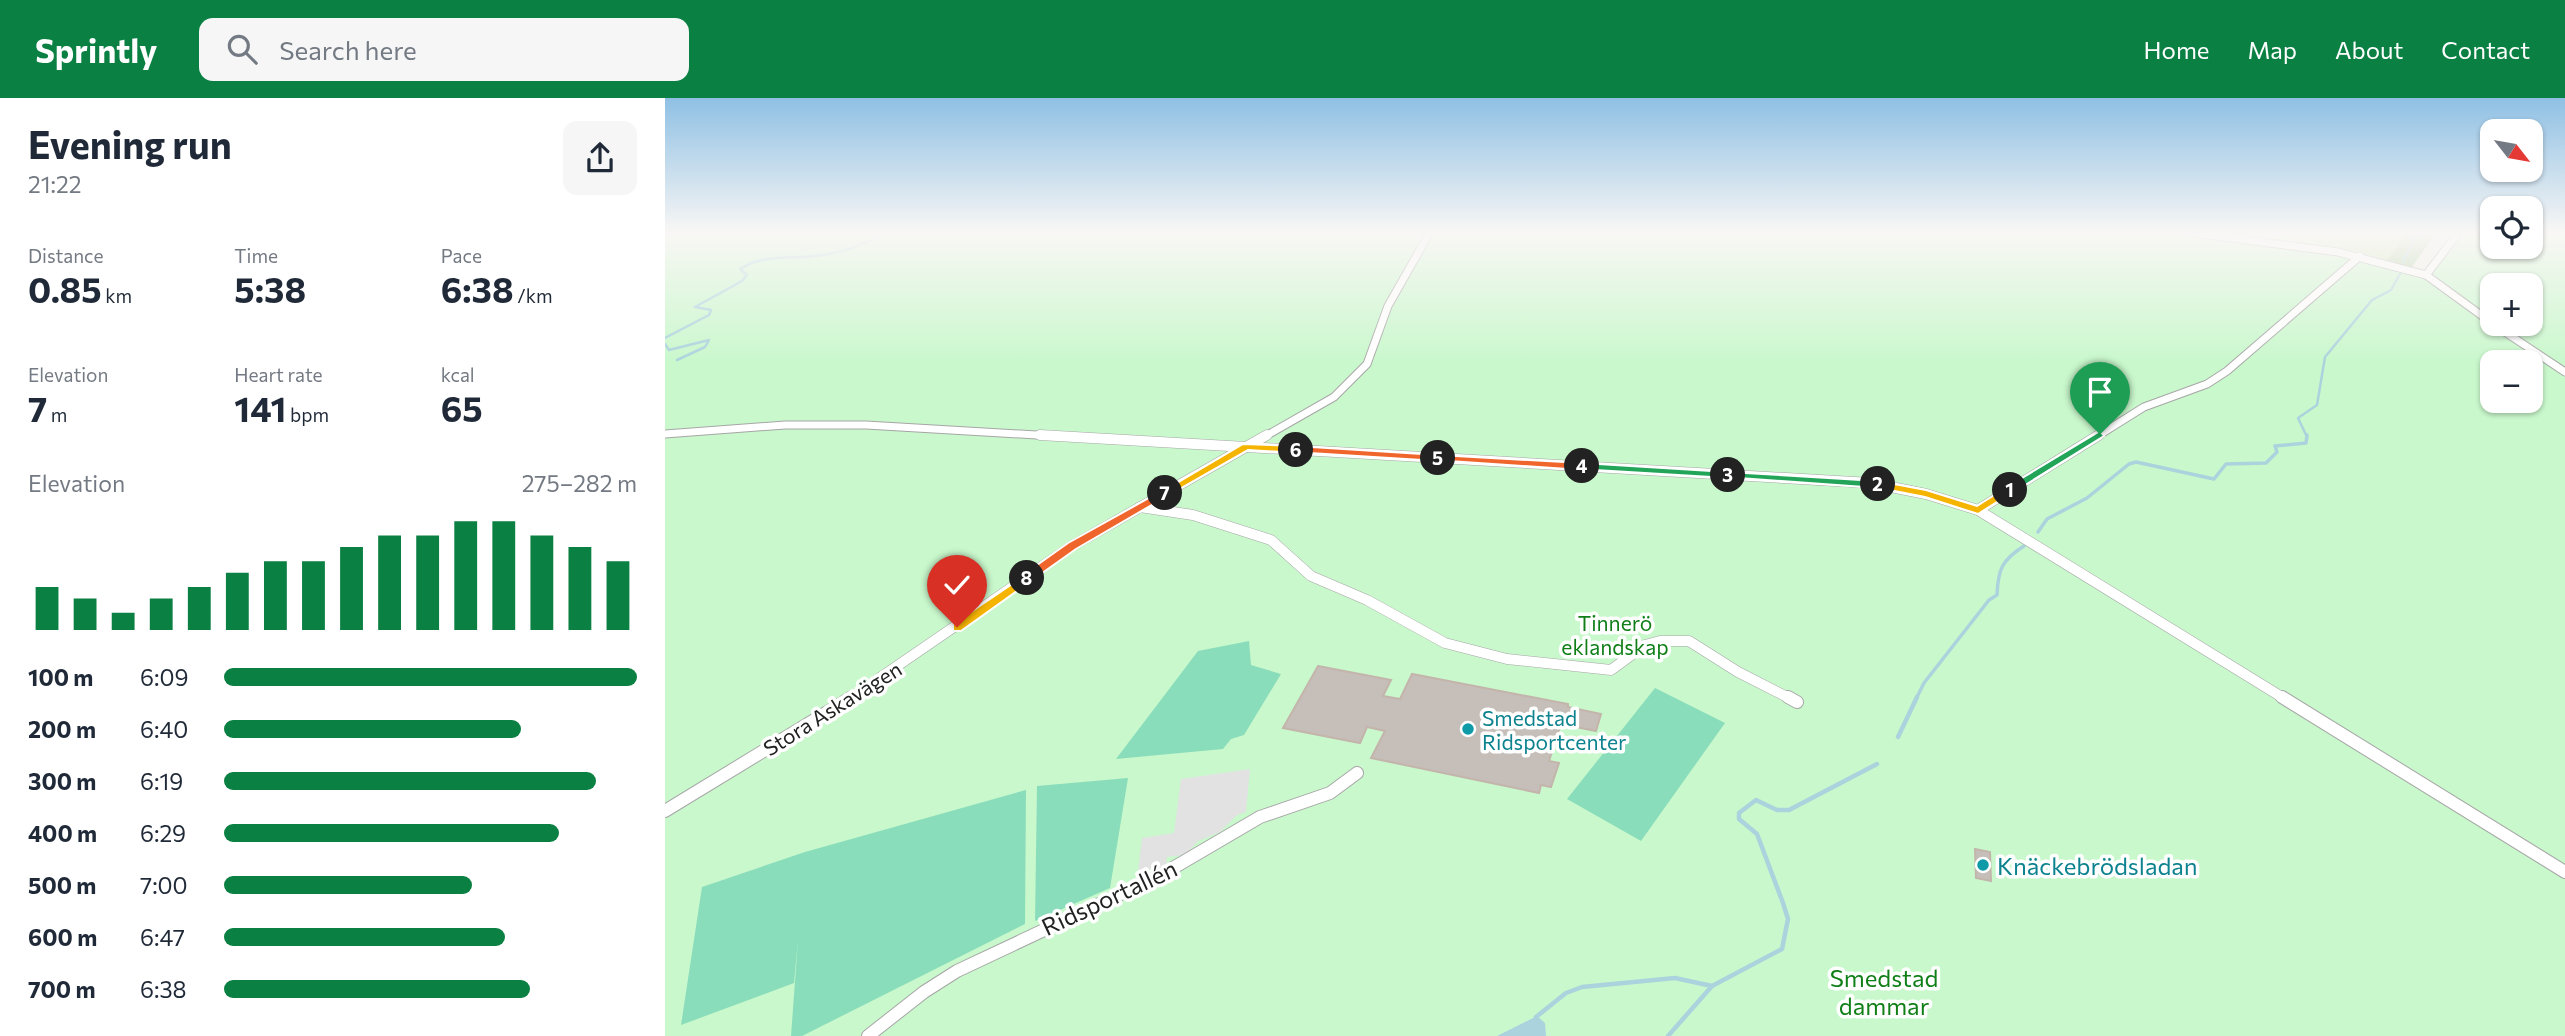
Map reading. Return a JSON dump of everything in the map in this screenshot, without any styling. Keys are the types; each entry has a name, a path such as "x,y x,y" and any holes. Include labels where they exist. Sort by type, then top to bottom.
{"street":[{"name":"Stora Askavägen","path":"665,811 835,709 1072,546 1324,403 1358,375 1373,352 1388,306 1403,276"},
{"path":"1978,510 2144,407 2207,384 2227,371 2338,276"},
{"path":"2427,276 2480,314"},
{"path":"2512,336 2565,372"},
{"path":"665,435 832,424 1871,483 1926,494 1978,510 2565,872"},
{"path":"1140,507 1193,515 1271,540 1311,576 1445,643 1474,653 1611,670 1645,645 1660,641 1689,641 1738,672 1797,702"},
{"name":"Ridsportallén","path":"868,1036 924,992 957,971 1161,875 1260,817 1330,793 1357,772"}],"green space":[{"name":"Tinnerö eklandskap","path":"665,276 2480,276 2480,336 2543,336 2543,276 2565,276 2565,1036 665,1036"},
{"path":"1249,641 1251,665 1281,674 1244,735 1231,739 1223,749 1116,759 1198,651"},
{"path":"1655,688 1725,723 1641,841 1567,799"},
{"path":"1128,778 1110,888 1035,921 1037,786"},
{"path":"1026,790 1025,924 802,1036 791,1036 798,940 794,983 681,1025 702,887 805,852"}],"shaded area":[{"path":"1250,769 1246,812 1237,815 1220,832 1198,841 1185,855 1167,857 1166,866 1138,872 1142,838 1174,833 1181,779"}],"water":[{"path":"1537,1016 1545,1023 1546,1036 1497,1036"}],"building":[{"name":"Smedstad Ridsportcenter","path":"1318,666 1391,680 1383,696 1400,699 1412,674 1568,704 1568,707 1601,714 1596,731 1561,724 1549,761 1559,763 1551,787 1541,785 1539,793 1371,758 1385,731 1367,727 1360,743 1283,728"},
{"name":"Knäckebrödsladan","path":"1975,849 1990,852 1991,881 1976,878"}],"waterway":[{"path":"665,338 709,315 711,310 695,307 742,281 746,276"},
{"path":"2307,437 2298,418 2317,405 2325,357 2372,300 2391,290 2399,276"},
{"path":"665,344 669,350 709,340 705,347 677,360"},
{"path":"2038,532 2047,519 2087,498 2129,464 2136,462 2214,479 2226,464 2266,463 2277,452 2275,446 2306,443 2307,437"},
{"path":"1917,697 1924,683 1989,600 1997,595 2003,566 2024,546"},
{"path":"1898,737 1917,697"},
{"path":"1712,986 1782,949 1788,919 1757,834 1739,819 1739,813 1756,800 1777,810 1789,810 1877,764"},
{"path":"1536,1017 1566,993 1582,987 1675,978 1712,986"},
{"path":"1668,1036 1712,986"}],"place":[{"name":"Smedstad Ridsportcenter","path":"1468,729"},
{"name":"Knäckebrödsladan","path":"1983,865"}],"route":[{"path":"957,627 1072,546 1247,447 1871,483 1926,494 1978,510 2100,434"}],"park label":[{"name":"Smedstad dammar","path":"1884,991"}]}
